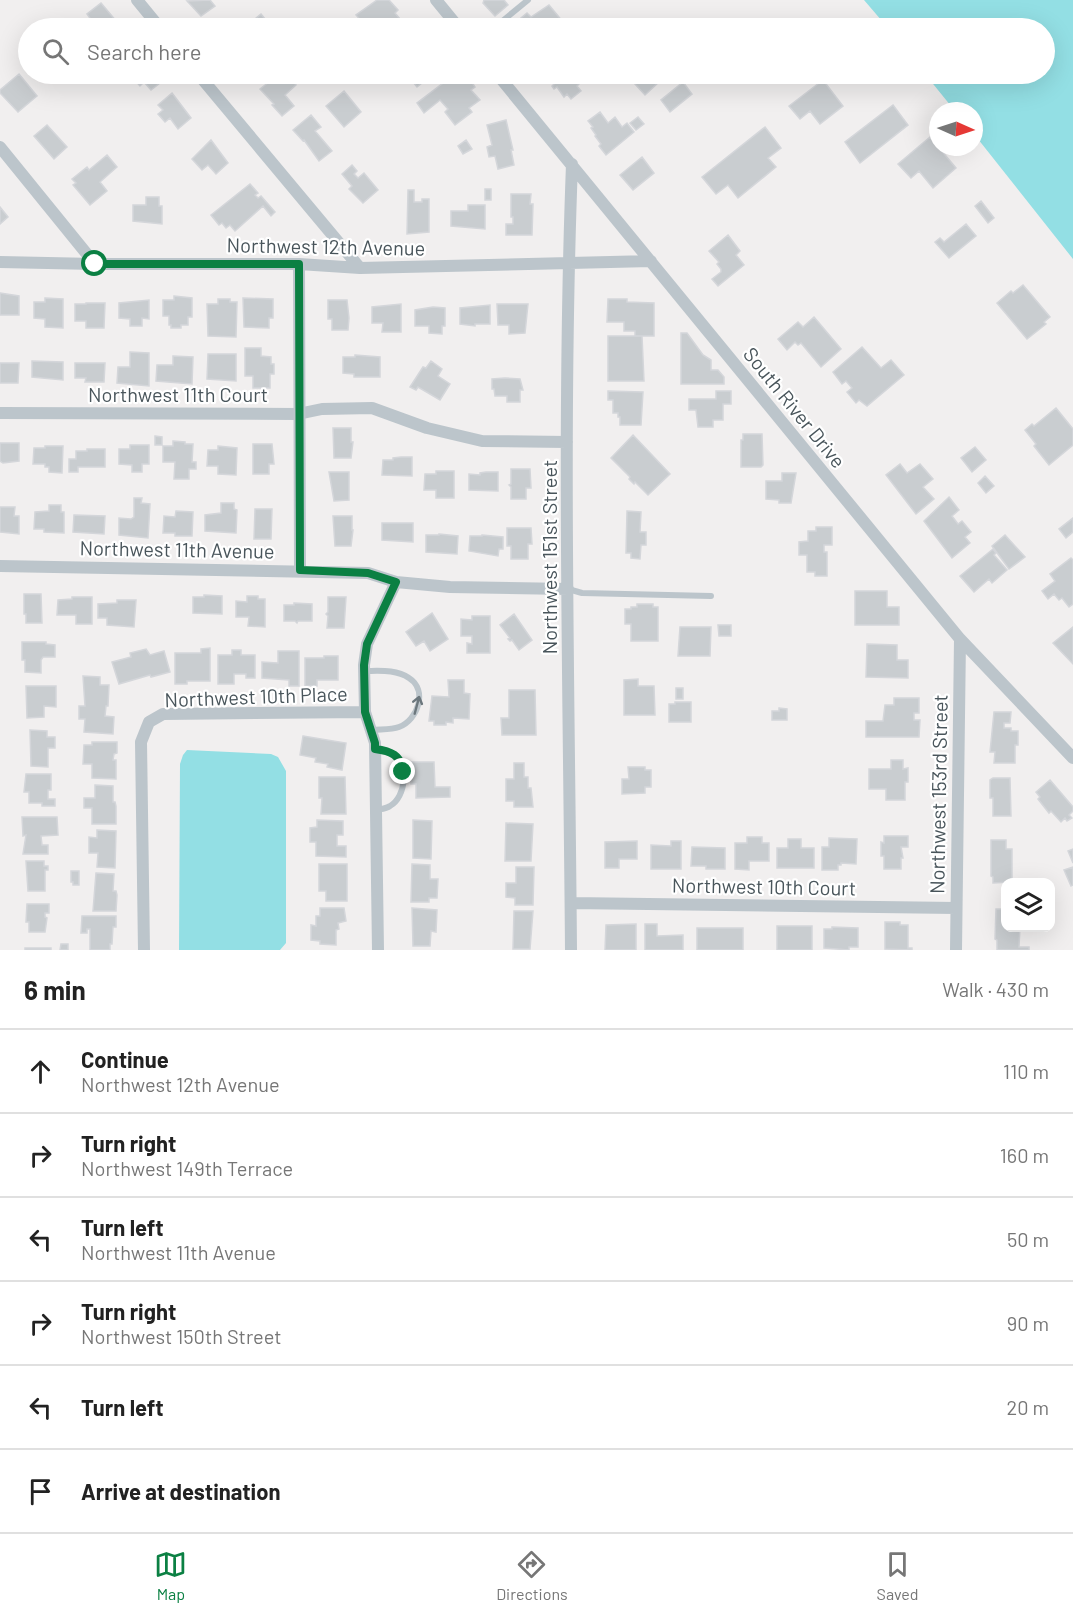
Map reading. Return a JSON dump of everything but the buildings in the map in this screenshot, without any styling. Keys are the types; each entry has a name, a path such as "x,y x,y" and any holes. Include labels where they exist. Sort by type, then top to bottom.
{"street":[{"path":"137,0 152,18"},
{"path":"436,0 451,18"},
{"path":"206,84 360,267"},
{"name":"South River Drive","path":"505,84 960,639 1073,758"},
{"path":"0,147 95,264"},
{"name":"Northwest 151st Street","path":"571,950 567,442 568,264 572,164"},
{"name":"Northwest 12th Avenue","path":"0,262 299,264 360,267 651,261"},
{"path":"299,264 300,570"},
{"name":"Northwest 11th Court","path":"0,413 298,414 322,409 372,408 427,428 482,441 567,442"},
{"name":"Northwest 11th Avenue","path":"0,566 300,570 368,573 396,582 450,586 568,589"},
{"path":"378,950 375,749 365,712 364,671 367,644 396,582"},
{"name":"Northwest 153rd Street","path":"956,950 960,639"},
{"name":"Northwest 10th Place","path":"144,950 141,742 149,722 163,714 365,712"},
{"name":"Northwest 10th Court","path":"571,903 956,908"}],"lane":[{"path":"506,18 528,0"},
{"path":"568,589 582,593 711,596"},
{"path":"364,671 386,670 408,677 415,682 420,691 418,708 406,723 399,727 371,730"},
{"path":"375,749 391,752 397,756 402,764 403,783 400,795 393,805 376,810"}],"water":[{"path":"864,0 1073,0 1073,259 983,145 983,102 948,102 933,84 1055,84 1055,18 879,18"},
{"path":"187,750 271,754 278,757 286,771 286,943 280,950 179,950 180,764"}],"route":[{"path":"95,264 299,264 300,570 368,573 396,582 367,644 364,665 365,712 375,749 391,752 397,756 402,764 403,772"}]}
